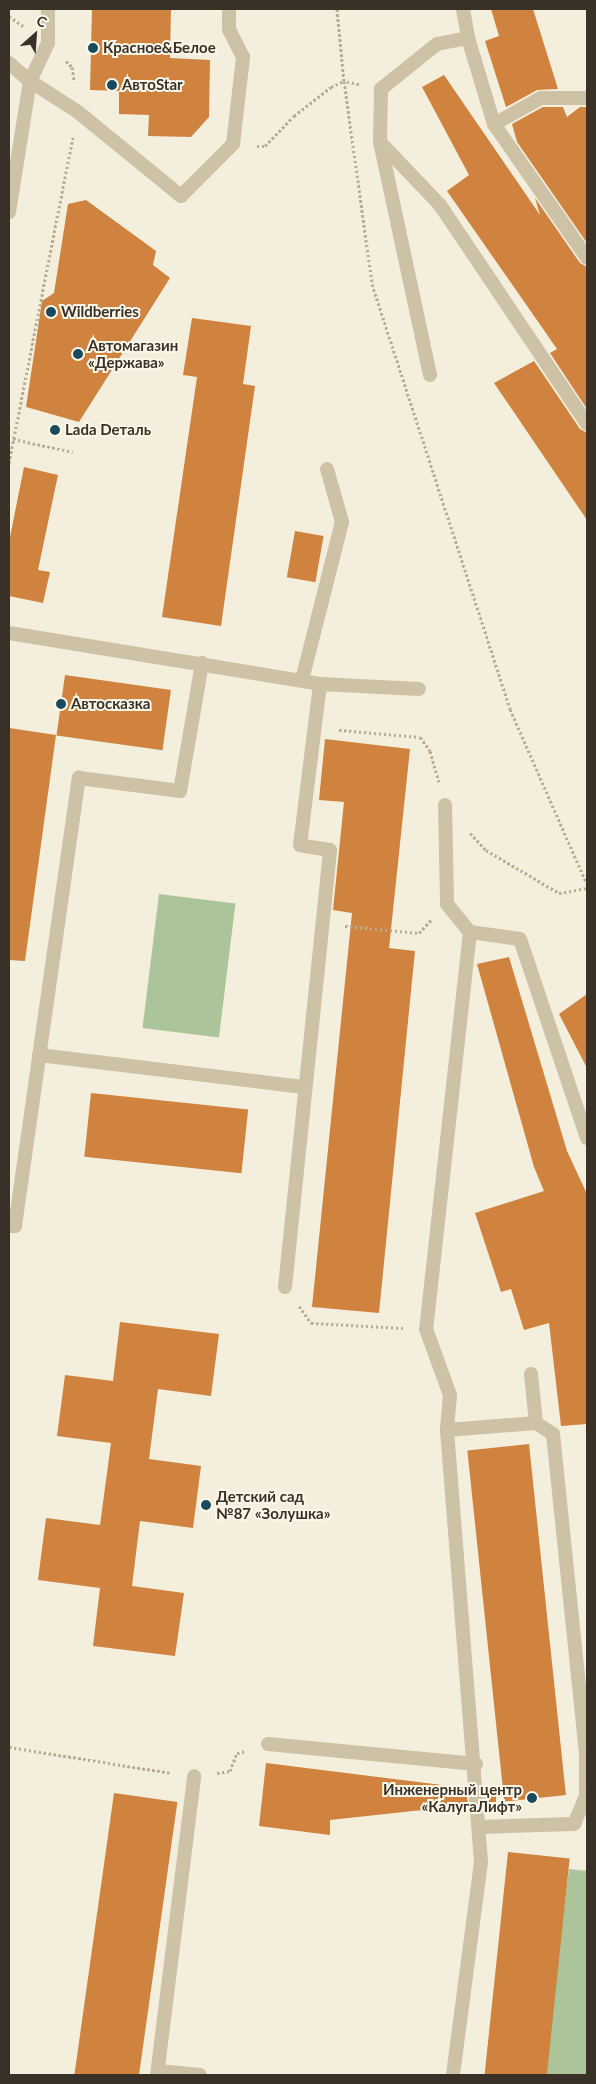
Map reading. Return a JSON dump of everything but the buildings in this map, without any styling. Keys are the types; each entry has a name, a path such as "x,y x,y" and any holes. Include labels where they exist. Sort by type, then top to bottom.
{"street":[{"path":"9,212 30,81 48,43 48,9"},
{"path":"9,64 30,81 78,112 181,196 233,144 243,56 229,30 229,9"},
{"path":"463,9 468,38 494,124 587,258"},
{"path":"430,375 380,142 381,89 437,44 468,38"},
{"path":"494,124 541,98 587,98"},
{"path":"380,142 440,204 587,424"},
{"path":"302,680 342,522 327,469"},
{"path":"9,633 202,663 320,684 419,689"},
{"path":"9,1226 15,1226 79,778 180,791 202,663"},
{"path":"285,1287 330,850 300,845 320,684"},
{"path":"445,805 447,904 470,932 520,939 587,1138"},
{"path":"453,2075 482,1862 476,1764 447,1430 450,1395 426,1329 470,932"},
{"path":"40,1055 305,1087"},
{"path":"531,1374 536,1423"},
{"path":"447,1430 536,1423 553,1434 586,1753 586,1796 574,1824 480,1827"},
{"path":"268,1744 476,1764"},
{"path":"194,1776 157,2073 200,2075"}],"path":[{"path":"337,9 344,81 372,284 510,709 587,884"},
{"path":"233,144 265,146 294,116 331,86 344,81 381,89"},
{"path":"9,463 78,112"},
{"path":"13,439 73,452"},
{"path":"315,727 420,737 430,750 445,805 486,850 559,893 587,888"},
{"path":"322,924 419,933 447,904"},
{"path":"285,1287 311,1324 426,1329"},
{"path":"9,1747 194,1776 230,1771 238,1754 268,1744"}],"green space":[{"path":"159,894 235,903 219,1037 143,1028"},
{"path":"569,1869 587,1871 587,2075 544,2075"}],"place":[{"name":"Красное&Белое","path":"93,48"},
{"name":"АвтоStar","path":"112,85"},
{"name":"Wildberries","path":"51,312"},
{"name":"Автомагазин «Держава»","path":"78,354"},
{"name":"Lada Dеталь","path":"55,430"},
{"name":"Автосказка","path":"61,704"},
{"name":"Детский сад №87 «Золушка»","path":"206,1505"},
{"name":"Инженерный центр «КалугаЛифт»","path":"532,1798"}]}
